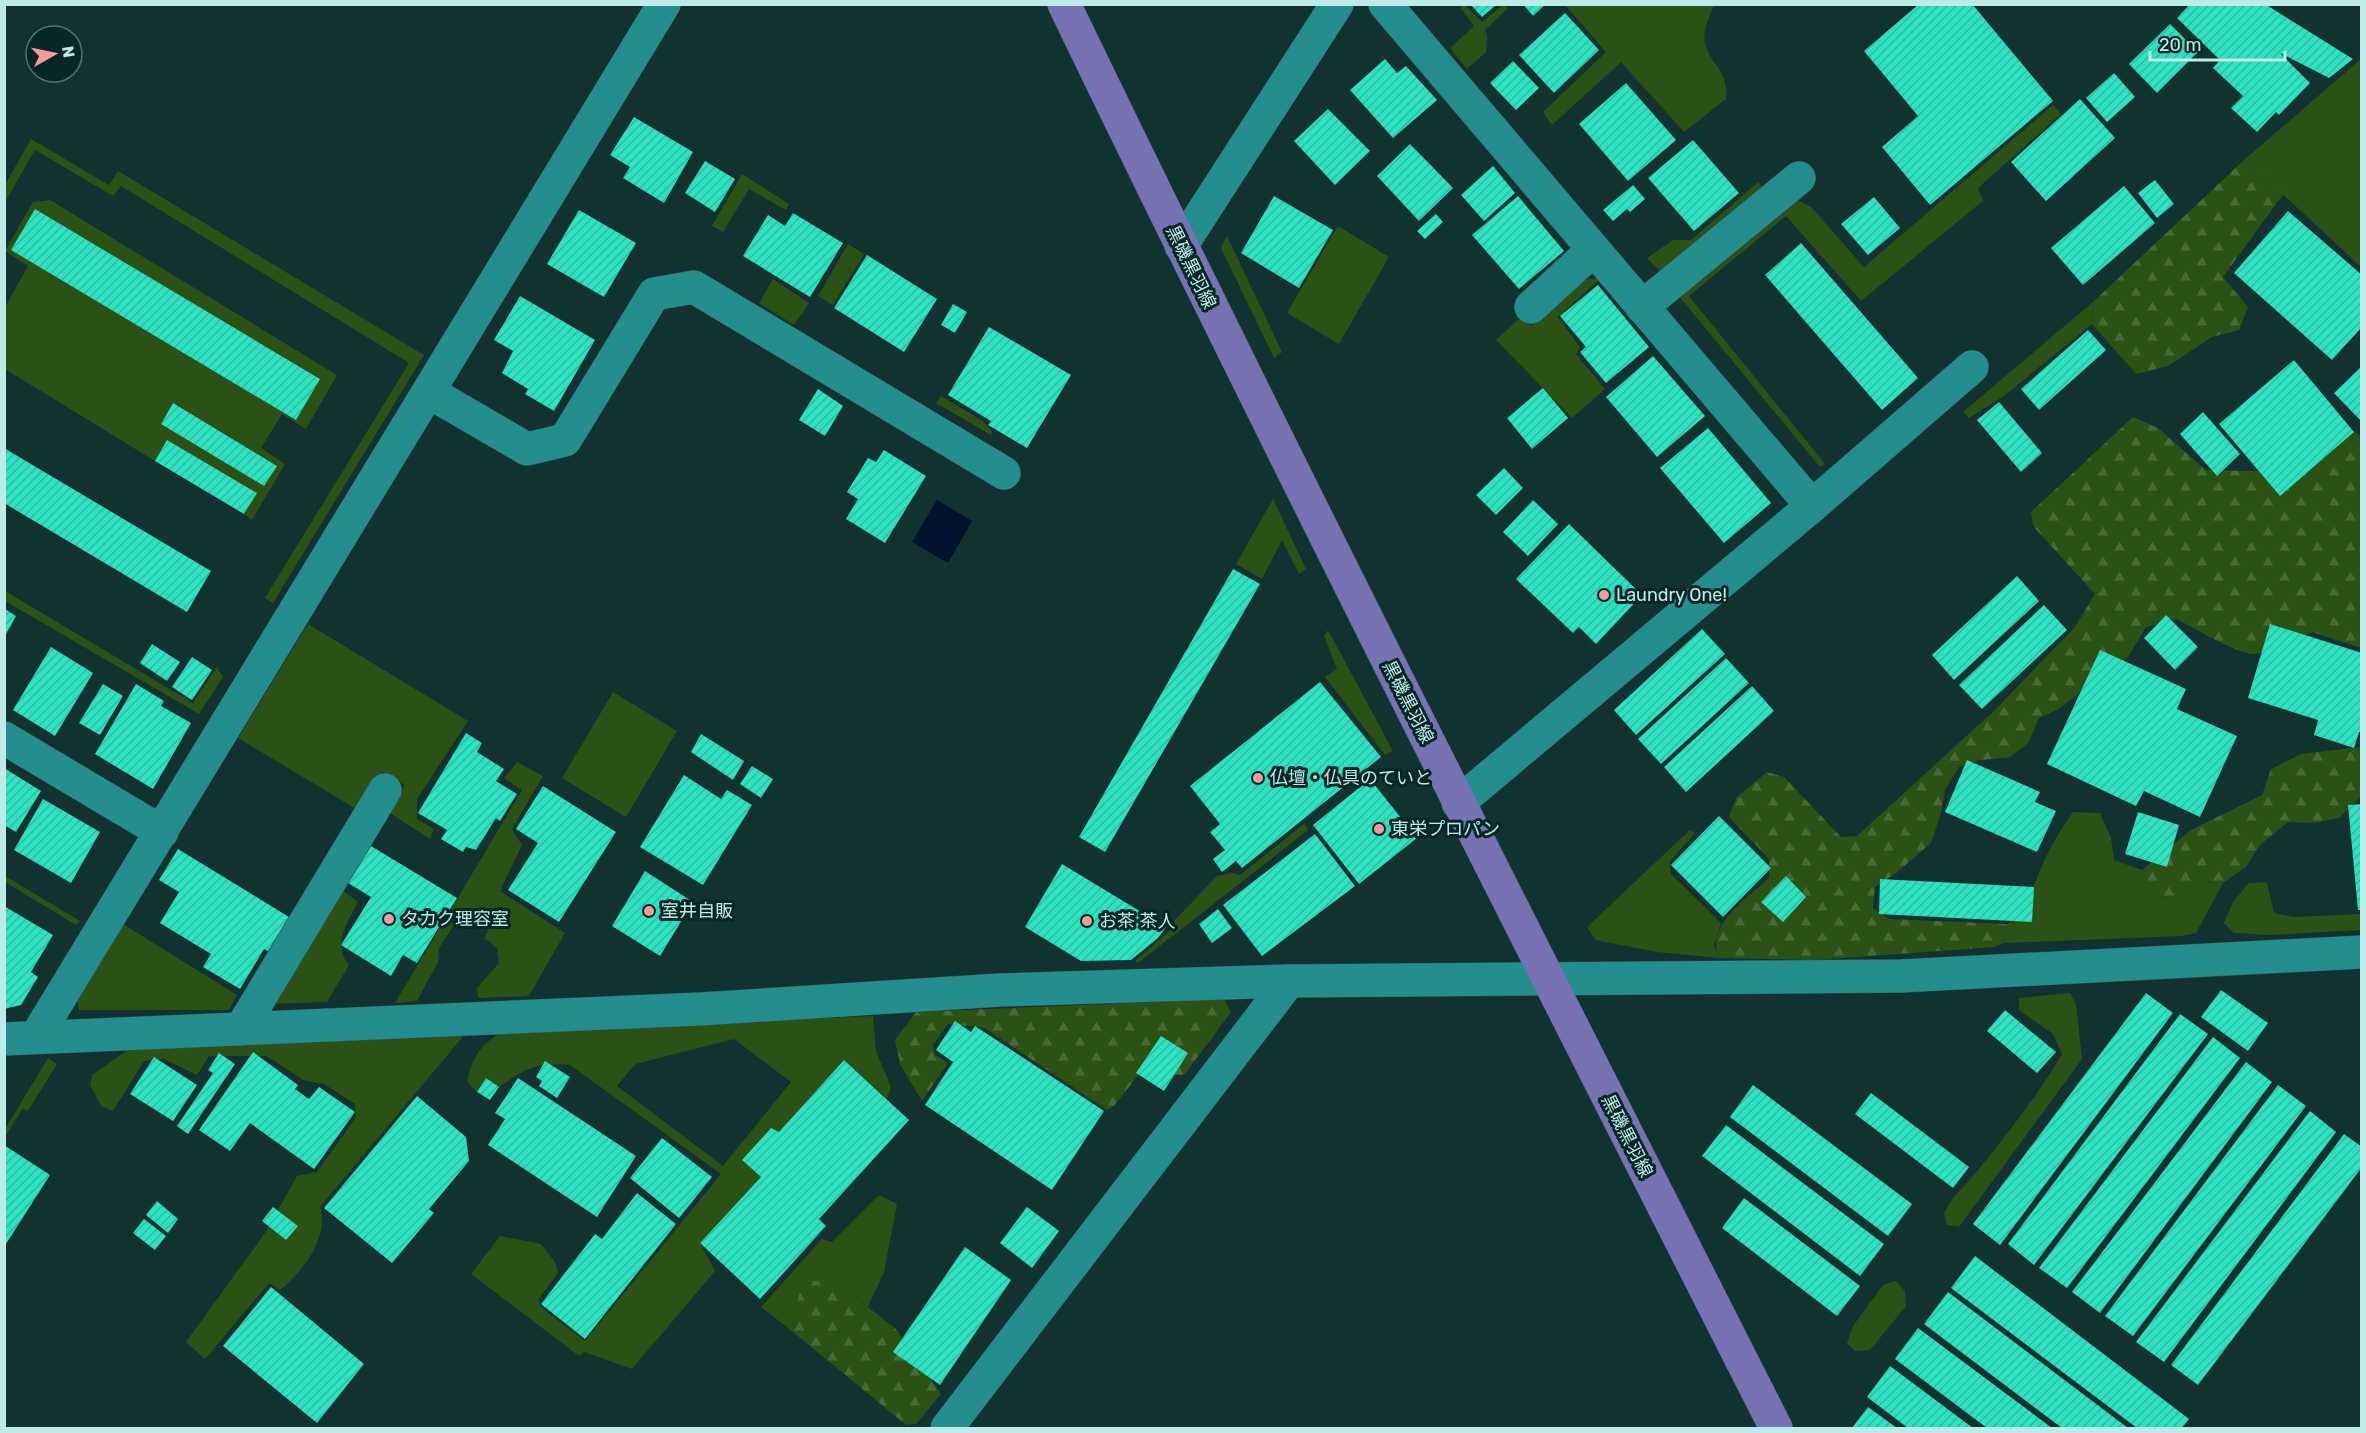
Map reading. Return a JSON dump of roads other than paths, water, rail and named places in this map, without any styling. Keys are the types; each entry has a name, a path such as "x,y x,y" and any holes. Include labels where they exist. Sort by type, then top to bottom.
{"main road":[{"name":"黒磯黒羽線","path":"1064,4 1181,246 1458,803 1776,1428"}],"street":[{"path":"36,1037 664,4"},
{"path":"1181,246 1337,4"},
{"path":"1385,4 1812,506"},
{"path":"1642,307 1799,178"},
{"path":"1531,307 1593,250"},
{"path":"429,392 527,449 565,440 654,294 694,287 1004,473"},
{"path":"1458,803 1812,506 1972,367"},
{"path":"4,738 162,832"},
{"path":"241,1029 385,790"},
{"path":"4,1039 701,1009 1000,990 1289,981 1901,976 2361,952"},
{"path":"947,1428 1289,981"}],"water":[{"path":"937,500 972,521 948,563 912,542"}],"place":[{"name":"Laundry One!","path":"1604,595"},
{"name":"仏壇・仏具のていと","path":"1258,778"},
{"name":"東栄プロパン","path":"1379,829"},
{"name":"室井自販","path":"649,911"},
{"name":"タカク理容室","path":"389,919"},
{"name":"お茶 茶人","path":"1087,921"}]}
